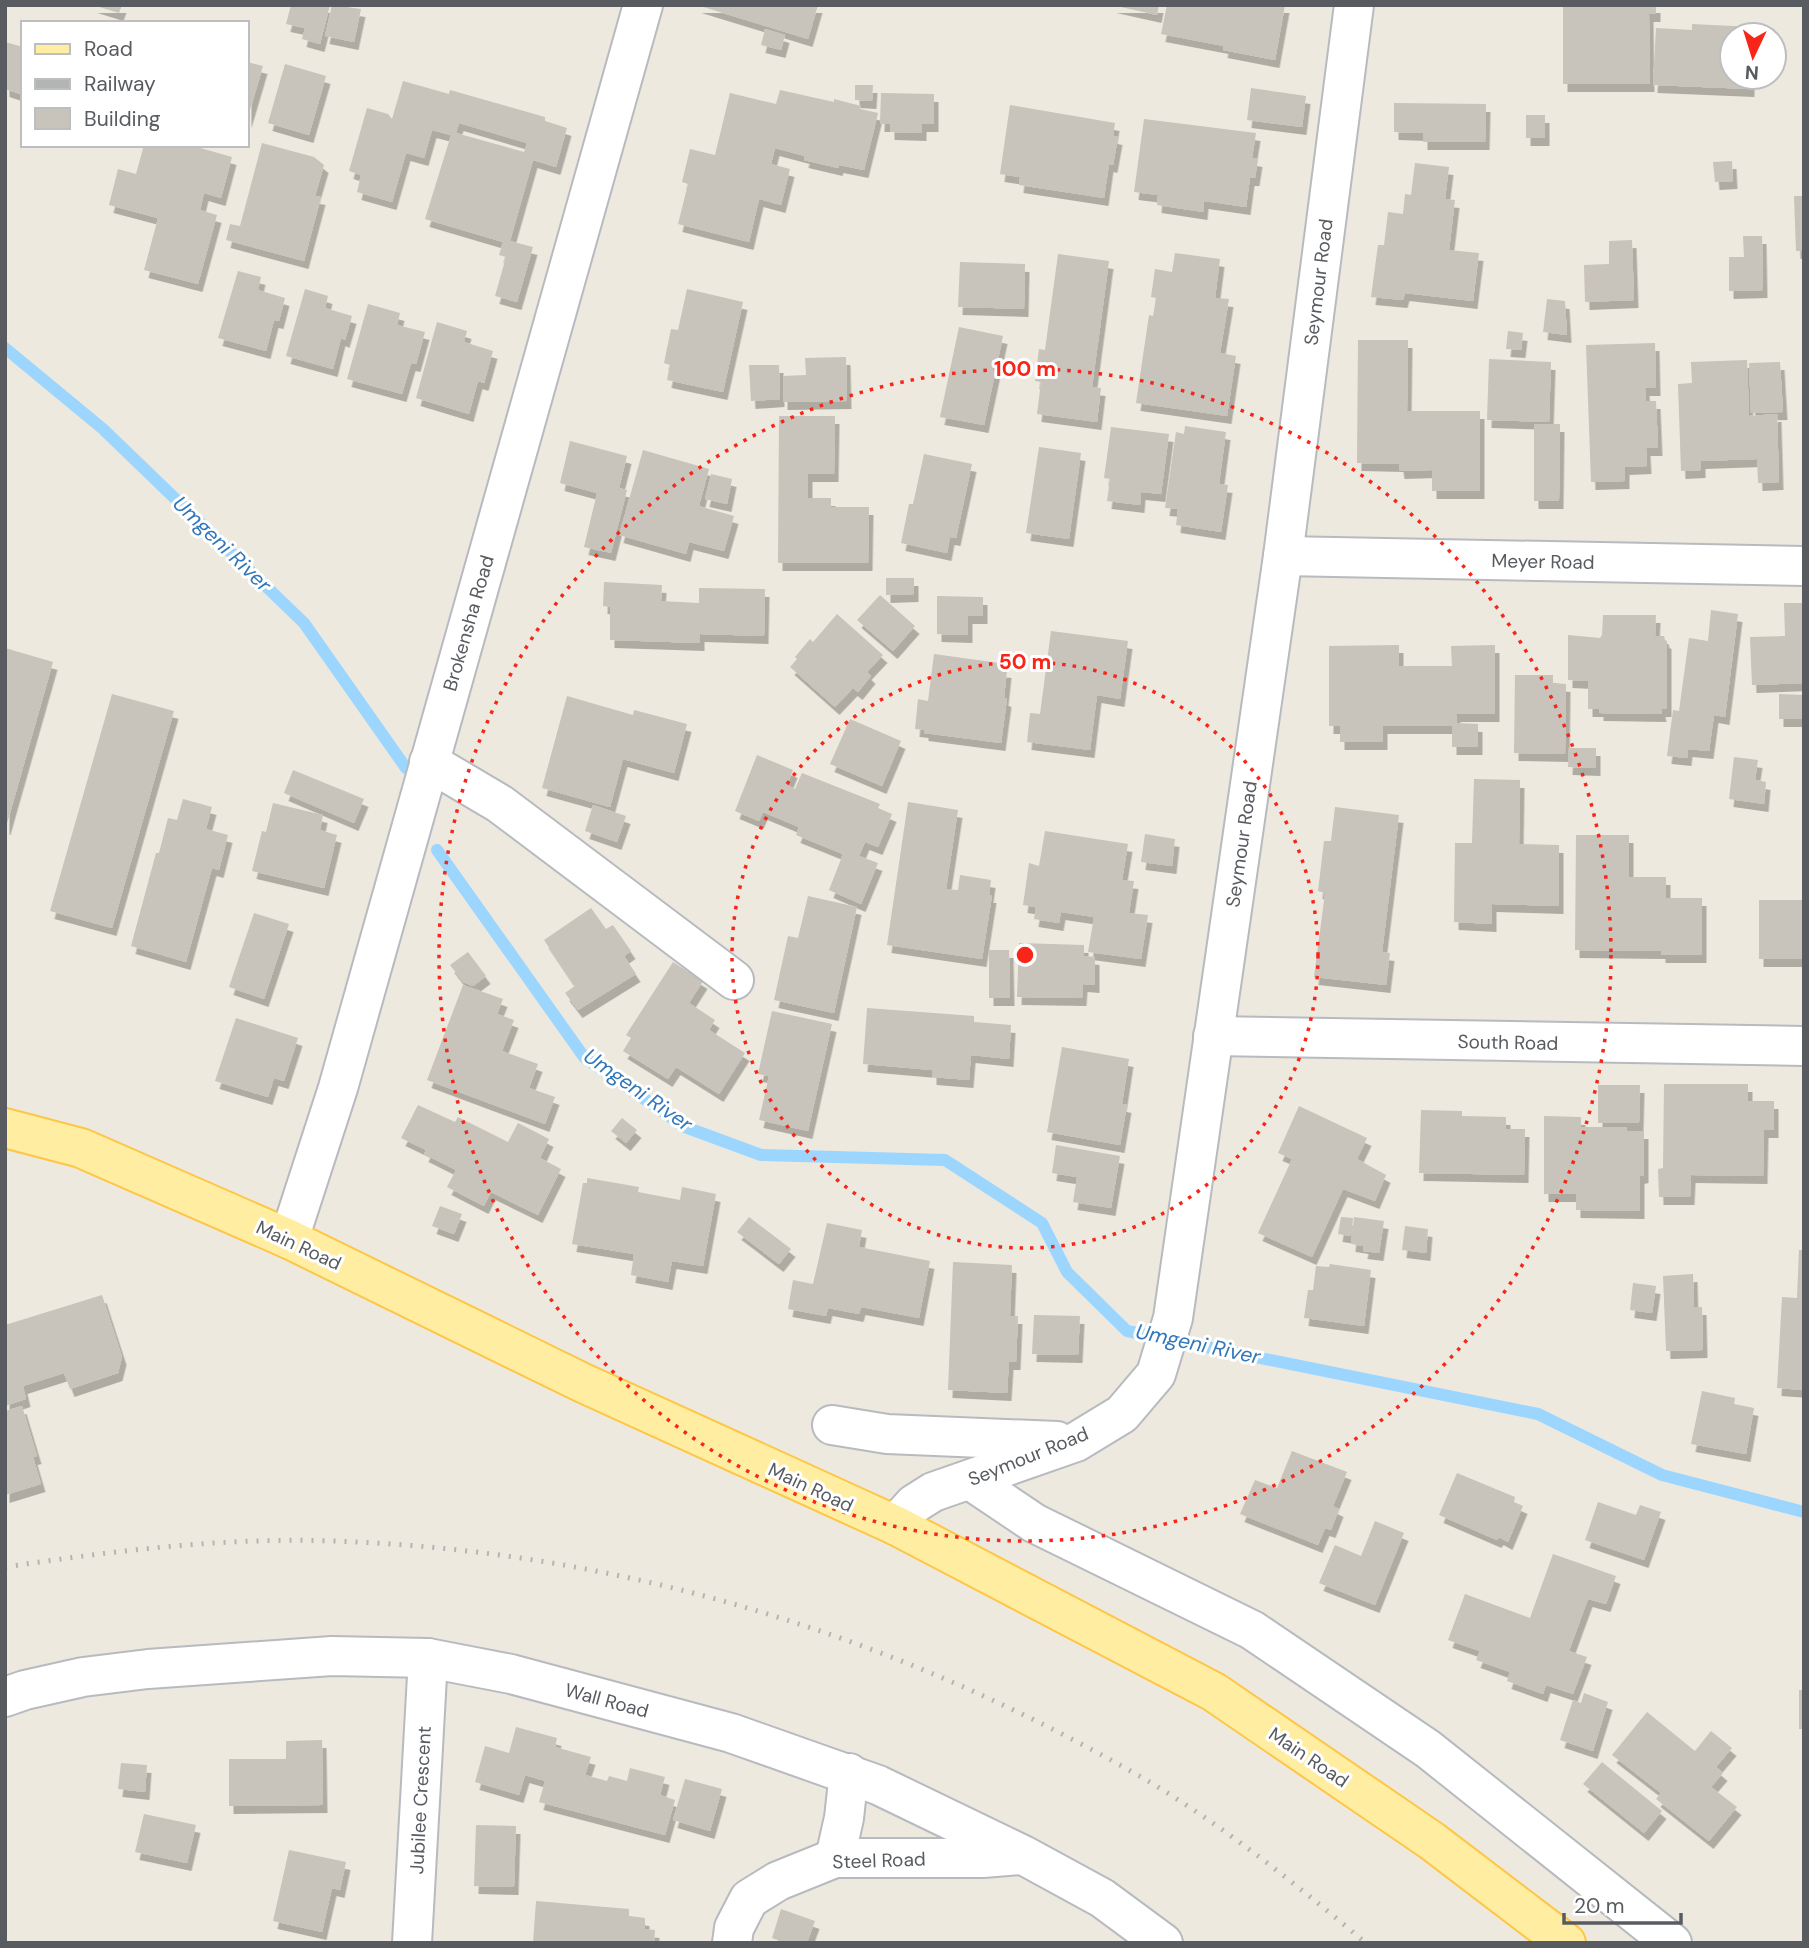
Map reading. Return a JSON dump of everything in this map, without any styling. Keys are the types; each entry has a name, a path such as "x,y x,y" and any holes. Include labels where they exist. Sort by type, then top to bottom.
{"main road":[{"name":"Main Road","path":"5,1128 81,1148 289,1240 583,1383 895,1525 1214,1692 1432,1841 1566,1943"}],"street":[{"name":"Brokensha Road","path":"289,1240 338,1088 643,5"},
{"name":"Seymour Road","path":"895,1525 914,1504 933,1492 1076,1442 1122,1414 1156,1374 1173,1318 1283,556 1354,5"},
{"name":"Meyer Road","path":"1283,556 1804,566"},
{"path":"429,762 500,804 734,979"},
{"name":"South Road","path":"1213,1036 1804,1046"},
{"path":"832,1424 887,1434 1076,1442"},
{"path":"970,1480 1034,1523 1252,1630 1428,1749 1672,1943"},
{"name":"Wall Road","path":"5,1698 25,1690 83,1677 148,1669 332,1657 428,1658 511,1674 731,1733 849,1773 1023,1855 1102,1898 1163,1943"},
{"name":"Jubilee Crescent","path":"412,1943 428,1658"},
{"path":"835,1858 844,1818 849,1773"},
{"name":"Steel Road","path":"732,1943 734,1928 749,1899 778,1881 835,1858 982,1858 1023,1855"}],"building":[{"path":"93,5 122,5 119,13"},
{"path":"291,5 330,5 320,44 302,39 305,28 286,24"},
{"path":"332,5 361,9 354,42 325,36"},
{"path":"697,5 818,5 808,39"},
{"path":"1112,5 1159,5 1157,15"},
{"path":"1167,5 1285,5 1275,60 1223,50 1224,46 1161,34"},
{"path":"1563,5 1656,5 1656,14 1649,14 1650,84 1563,84"},
{"path":"1692,24 1718,25 1718,88 1653,85 1656,28 1692,30"},
{"path":"765,29 785,35 781,50 761,45"},
{"path":"5,42 21,46 21,94 5,89"},
{"path":"248,62 263,66 248,117"},
{"path":"285,64 326,76 309,135 268,123"},
{"path":"403,81 449,94 450,90 545,117 545,121 567,128 556,167 533,160 510,241 533,247 517,302 495,296 506,257 499,255 503,242 425,219 451,135 432,130 424,158 406,153 392,202 357,192 361,175 349,171 367,108 388,114 392,119","holes":["459,123 527,143 524,152 456,133"]},
{"path":"855,85 873,85 872,101 855,100"},
{"path":"1251,88 1306,96 1302,127 1247,120"},
{"path":"780,90 834,102 834,99 878,113 864,170 839,165 838,168 804,160 805,156 775,148 771,164 790,169 781,205 759,199 749,242 678,224 688,184 682,182 690,149 715,155 730,93 776,104"},
{"path":"881,93 934,94 934,124 922,124 922,133 890,132 890,124 880,124"},
{"path":"1394,103 1486,104 1485,142 1423,142 1423,133 1394,132"},
{"path":"1010,105 1115,123 1113,136 1118,137 1113,165 1109,164 1104,198 1019,185 1020,177 1000,174"},
{"path":"1526,115 1545,115 1545,138 1526,138"},
{"path":"1144,119 1256,133 1252,158 1258,159 1255,178 1250,178 1246,207 1204,201 1203,212 1157,205 1158,195 1134,192"},
{"path":"262,143 314,157 324,165 315,196 321,197 304,261 226,240 230,224 240,226"},
{"path":"143,147 197,147 232,157 221,198 204,193 200,210 217,215 198,284 144,270 158,218 109,205 118,169 136,174"},
{"path":"1732,161 1733,181 1715,182 1713,162"},
{"path":"1415,163 1449,167 1445,199 1455,200 1449,250 1479,253 1473,301 1405,293 1403,300 1371,297 1378,245 1384,245 1388,212 1403,214 1405,194 1411,195"},
{"path":"1794,196 1804,196 1804,251 1796,251"},
{"path":"1743,236 1762,236 1763,290 1729,291 1729,257 1744,257"},
{"path":"1632,240 1634,300 1585,302 1584,265 1609,264 1609,241"},
{"path":"1175,253 1220,259 1215,298 1229,299 1220,353 1236,356 1227,416 1136,403 1149,315 1153,316 1156,298 1151,297 1155,269 1172,272"},
{"path":"1058,254 1109,261 1092,387 1101,388 1097,422 1037,414 1041,382 1035,381 1039,349 1045,350"},
{"path":"960,262 1025,264 1024,309 958,307"},
{"path":"238,271 261,277 258,290 285,298 279,321 274,320 266,351 218,338"},
{"path":"305,289 328,296 325,308 352,316 345,340 341,338 333,369 286,356"},
{"path":"687,289 743,302 723,392 667,380 670,365 664,363 671,329 678,330"},
{"path":"1547,299 1565,301 1567,335 1543,332"},
{"path":"368,304 400,313 397,325 425,332 416,364 411,363 402,394 347,379"},
{"path":"437,322 467,331 464,342 493,351 484,383 478,381 469,414 416,398"},
{"path":"959,327 1003,336 984,425 940,417"},
{"path":"1508,331 1523,333 1521,350 1506,349"},
{"path":"1358,340 1408,340 1407,411 1480,411 1480,491 1432,491 1432,470 1400,471 1399,464 1357,463"},
{"path":"1655,343 1656,388 1645,388 1646,401 1656,401 1658,448 1646,448 1647,466 1625,467 1625,481 1591,482 1586,345"},
{"path":"846,357 847,401 783,402 783,376 806,375 805,358"},
{"path":"1489,359 1551,362 1549,422 1487,420"},
{"path":"1747,360 1749,416 1777,414 1779,482 1758,483 1757,459 1701,461 1701,470 1681,471 1678,384 1692,383 1691,362"},
{"path":"1780,362 1783,412 1751,413 1749,363"},
{"path":"749,365 779,365 780,399 751,401"},
{"path":"779,416 835,416 834,474 808,474 808,498 831,498 831,507 869,507 868,563 778,563"},
{"path":"1534,424 1560,424 1559,501 1534,501"},
{"path":"1185,426 1226,432 1219,484 1228,485 1221,532 1176,525 1178,509 1165,508 1176,432 1184,434"},
{"path":"1111,427 1169,434 1161,494 1141,492 1140,505 1107,501 1110,479 1104,478"},
{"path":"570,441 627,456 619,488 627,490 611,553 584,547 597,493 560,483"},
{"path":"1039,447 1081,453 1069,539 1026,533"},
{"path":"643,450 709,469 699,506 734,516 724,551 689,542 686,554 619,535"},
{"path":"924,454 972,464 956,538 950,537 947,553 901,543"},
{"path":"711,474 732,479 727,504 705,499"},
{"path":"886,578 914,578 914,594 886,595"},
{"path":"604,582 662,585 661,601 699,603 699,588 765,589 764,636 700,634 700,643 610,640 610,607 603,606"},
{"path":"880,595 915,626 893,651 857,620"},
{"path":"937,596 983,597 983,616 968,616 968,635 937,634"},
{"path":"1784,603 1804,603 1804,683 1752,685 1750,637 1785,636"},
{"path":"1711,610 1738,614 1725,717 1714,715 1709,751 1688,749 1687,758 1667,756 1673,710 1679,711 1689,638 1708,641"},
{"path":"837,614 883,655 867,672 871,676 858,692 853,688 835,707 790,667 810,639 813,642"},
{"path":"1603,615 1656,615 1655,636 1664,636 1667,641 1667,709 1661,709 1662,714 1599,713 1599,709 1588,709 1588,681 1568,680 1568,635 1600,638"},
{"path":"1051,631 1128,641 1120,699 1097,695 1090,750 1027,742 1030,713 1040,714"},
{"path":"1399,645 1399,666 1452,666 1451,646 1495,645 1495,714 1456,714 1457,723 1478,724 1478,747 1452,747 1452,726 1383,726 1383,742 1340,742 1340,726 1329,726 1329,646"},
{"path":"5,648 53,662 6,827 5,827"},
{"path":"934,654 999,663 998,669 1007,670 1004,698 1007,699 1001,743 924,733 924,730 915,729 918,699 928,701"},
{"path":"1515,675 1553,675 1553,683 1566,684 1565,754 1514,753"},
{"path":"112,694 174,711 112,928 50,911"},
{"path":"1779,694 1804,695 1804,719 1779,719"},
{"path":"567,696 633,715 634,710 687,724 674,773 623,759 610,807 542,788"},
{"path":"850,719 901,741 882,786 830,764"},
{"path":"1569,748 1596,748 1596,768 1568,767"},
{"path":"757,755 793,770 787,785 795,789 802,773 880,804 878,808 892,814 878,847 865,842 859,856 878,863 861,904 829,890 843,854 796,835 799,827 763,812 759,821 735,811"},
{"path":"1734,757 1758,760 1755,780 1766,782 1764,804 1729,799"},
{"path":"293,770 364,799 354,823 284,793"},
{"path":"1474,779 1520,780 1519,844 1559,845 1559,906 1492,904 1492,924 1454,922 1455,843 1472,843"},
{"path":"183,799 212,807 206,829 228,835 219,870 212,868 186,962 131,946 168,818 177,820"},
{"path":"908,802 958,810 946,889 958,890 960,875 991,880 989,895 992,895 982,959 887,945"},
{"path":"273,803 323,815 320,830 337,835 324,888 252,871 262,831 266,832"},
{"path":"593,805 626,816 617,842 585,831"},
{"path":"1335,807 1399,815 1382,952 1390,953 1386,985 1314,977 1325,893 1318,891 1324,841 1331,841"},
{"path":"1045,831 1128,844 1122,880 1134,881 1129,913 1148,915 1141,959 1088,952 1094,917 1061,912 1059,923 1034,919 1036,907 1023,905 1029,863 1039,866"},
{"path":"1145,834 1175,839 1172,866 1141,862"},
{"path":"1576,835 1629,835 1629,877 1666,877 1666,898 1702,898 1702,955 1661,955 1661,951 1575,950"},
{"path":"808,896 857,907 834,1013 774,1000 788,936 798,938"},
{"path":"1759,900 1804,900 1804,959 1759,959"},
{"path":"591,908 606,929 613,925 631,951 624,956 636,974 578,1010 565,993 575,986 544,940"},
{"path":"254,913 289,924 264,999 229,987"},
{"path":"1019,943 1084,945 1084,956 1095,957 1095,985 1083,984 1082,998 1017,997"},
{"path":"989,950 1009,950 1010,998 989,998"},
{"path":"468,952 486,976 473,986 463,982 450,965"},
{"path":"673,962 703,981 689,1003 715,1020 709,1030 745,1053 719,1094 676,1067 668,1079 623,1051 631,1038 626,1035"},
{"path":"463,985 503,999 497,1014 514,1020 502,1051 538,1064 529,1088 555,1097 545,1124 427,1080"},
{"path":"867,1008 974,1016 974,1022 1011,1025 1009,1059 971,1055 969,1080 932,1077 932,1070 863,1064"},
{"path":"772,1011 832,1024 808,1131 759,1120 769,1076 758,1074"},
{"path":"236,1018 298,1038 284,1081 274,1078 268,1097 215,1081"},
{"path":"1062,1047 1129,1059 1122,1104 1127,1105 1120,1145 1047,1132"},
{"path":"1664,1084 1748,1084 1748,1101 1774,1101 1774,1130 1764,1130 1763,1176 1691,1175 1690,1197 1659,1197 1658,1169 1663,1168"},
{"path":"1598,1085 1640,1085 1639,1123 1598,1123"},
{"path":"418,1105 455,1122 458,1117 508,1142 518,1123 549,1139 540,1158 561,1169 538,1215 491,1192 484,1206 447,1187 456,1170 424,1154 426,1150 401,1138"},
{"path":"1299,1106 1367,1138 1357,1159 1386,1175 1375,1201 1343,1189 1312,1257 1258,1233 1292,1159 1278,1153"},
{"path":"1421,1110 1462,1111 1462,1116 1506,1117 1506,1129 1525,1129 1524,1175 1419,1173"},
{"path":"1544,1116 1581,1117 1581,1127 1627,1127 1627,1131 1644,1131 1644,1175 1640,1176 1640,1211 1576,1210 1576,1194 1544,1194"},
{"path":"622,1118 637,1130 626,1143 611,1131"},
{"path":"1056,1145 1120,1156 1111,1208 1073,1202 1077,1177 1052,1173"},
{"path":"587,1178 639,1187 638,1192 680,1200 682,1187 716,1194 703,1266 672,1261 668,1282 631,1275 634,1254 572,1244 583,1183 587,1183"},
{"path":"440,1206 462,1214 454,1234 432,1226"},
{"path":"749,1217 791,1249 779,1264 737,1232"},
{"path":"1341,1217 1353,1218 1351,1236 1338,1234"},
{"path":"1354,1217 1384,1221 1379,1253 1363,1251 1364,1246 1351,1244"},
{"path":"827,1223 862,1230 859,1247 930,1261 919,1318 861,1307 859,1314 828,1308 826,1316 788,1309 793,1280 813,1284"},
{"path":"1405,1226 1428,1229 1426,1253 1402,1250"},
{"path":"1799,1250 1804,1250 1804,1390 1777,1388 1782,1297 1797,1298"},
{"path":"953,1262 1012,1265 1010,1316 1018,1316 1016,1362 1009,1362 1007,1393 948,1390"},
{"path":"1330,1264 1371,1270 1364,1326 1304,1318 1308,1290 1313,1290 1316,1266 1329,1267"},
{"path":"1693,1274 1694,1307 1702,1307 1703,1350 1666,1351 1663,1276"},
{"path":"1633,1283 1656,1286 1652,1313 1630,1310"},
{"path":"102,1295 122,1357 118,1373 70,1389 64,1373 23,1386 26,1399 5,1406 5,1325"},
{"path":"1034,1315 1080,1316 1078,1355 1032,1354"},
{"path":"1702,1391 1735,1398 1734,1404 1754,1408 1746,1454 1691,1444"},
{"path":"22,1406 37,1456 33,1457 41,1484 5,1495 5,1411"},
{"path":"1292,1451 1347,1472 1333,1506 1339,1509 1331,1530 1325,1528 1318,1545 1240,1514 1255,1480 1277,1488"},
{"path":"1457,1473 1515,1497 1514,1502 1523,1506 1508,1542 1499,1537 1497,1540 1439,1515"},
{"path":"1598,1502 1636,1515 1640,1505 1661,1512 1644,1560 1585,1540"},
{"path":"1375,1521 1404,1533 1375,1605 1319,1583 1335,1545 1361,1556"},
{"path":"1553,1554 1616,1576 1606,1604 1588,1599 1569,1651 1587,1657 1573,1694 1546,1685 1543,1694 1507,1681 1510,1672 1476,1660 1480,1651 1448,1640 1465,1594 1530,1618"},
{"path":"1799,1690 1804,1690 1804,1729 1799,1729"},
{"path":"1584,1693 1608,1702 1593,1751 1560,1740 1573,1700 1581,1703"},
{"path":"1647,1712 1695,1751 1711,1731 1732,1748 1716,1767 1723,1773 1711,1787 1737,1807 1709,1841 1656,1799 1661,1793 1612,1755"},
{"path":"516,1727 557,1738 555,1747 591,1757 585,1775 607,1781 609,1776 627,1781 630,1768 665,1777 660,1795 675,1800 665,1835 539,1802 545,1781 525,1775 519,1795 475,1782 485,1746 509,1753"},
{"path":"322,1740 323,1805 229,1806 229,1759 286,1759 286,1741"},
{"path":"1602,1762 1662,1811 1644,1833 1583,1784"},
{"path":"121,1763 147,1765 145,1792 118,1789"},
{"path":"685,1779 722,1789 710,1831 673,1820"},
{"path":"144,1814 196,1825 187,1863 135,1852"},
{"path":"476,1825 516,1826 514,1887 474,1886"},
{"path":"289,1850 346,1862 340,1890 332,1888 322,1932 273,1921"},
{"path":"536,1901 629,1909 629,1916 645,1918 645,1929 655,1930 654,1943 533,1943"},
{"path":"781,1909 815,1921 807,1943 786,1943 772,1938"}],"waterway":[{"name":"Umgeni River","path":"5,348 103,429 304,623 406,768"},
{"name":"Umgeni River","path":"437,850 584,1057 685,1127 761,1155 945,1160 1042,1223 1067,1272 1127,1331 1538,1414 1662,1475 1804,1512"}],"railway":[{"path":"5,1567 169,1546 252,1541 334,1541 442,1548 548,1562 653,1583 756,1610 857,1644 956,1684 1053,1729 1148,1781 1205,1818 1260,1857 1366,1943"}]}
